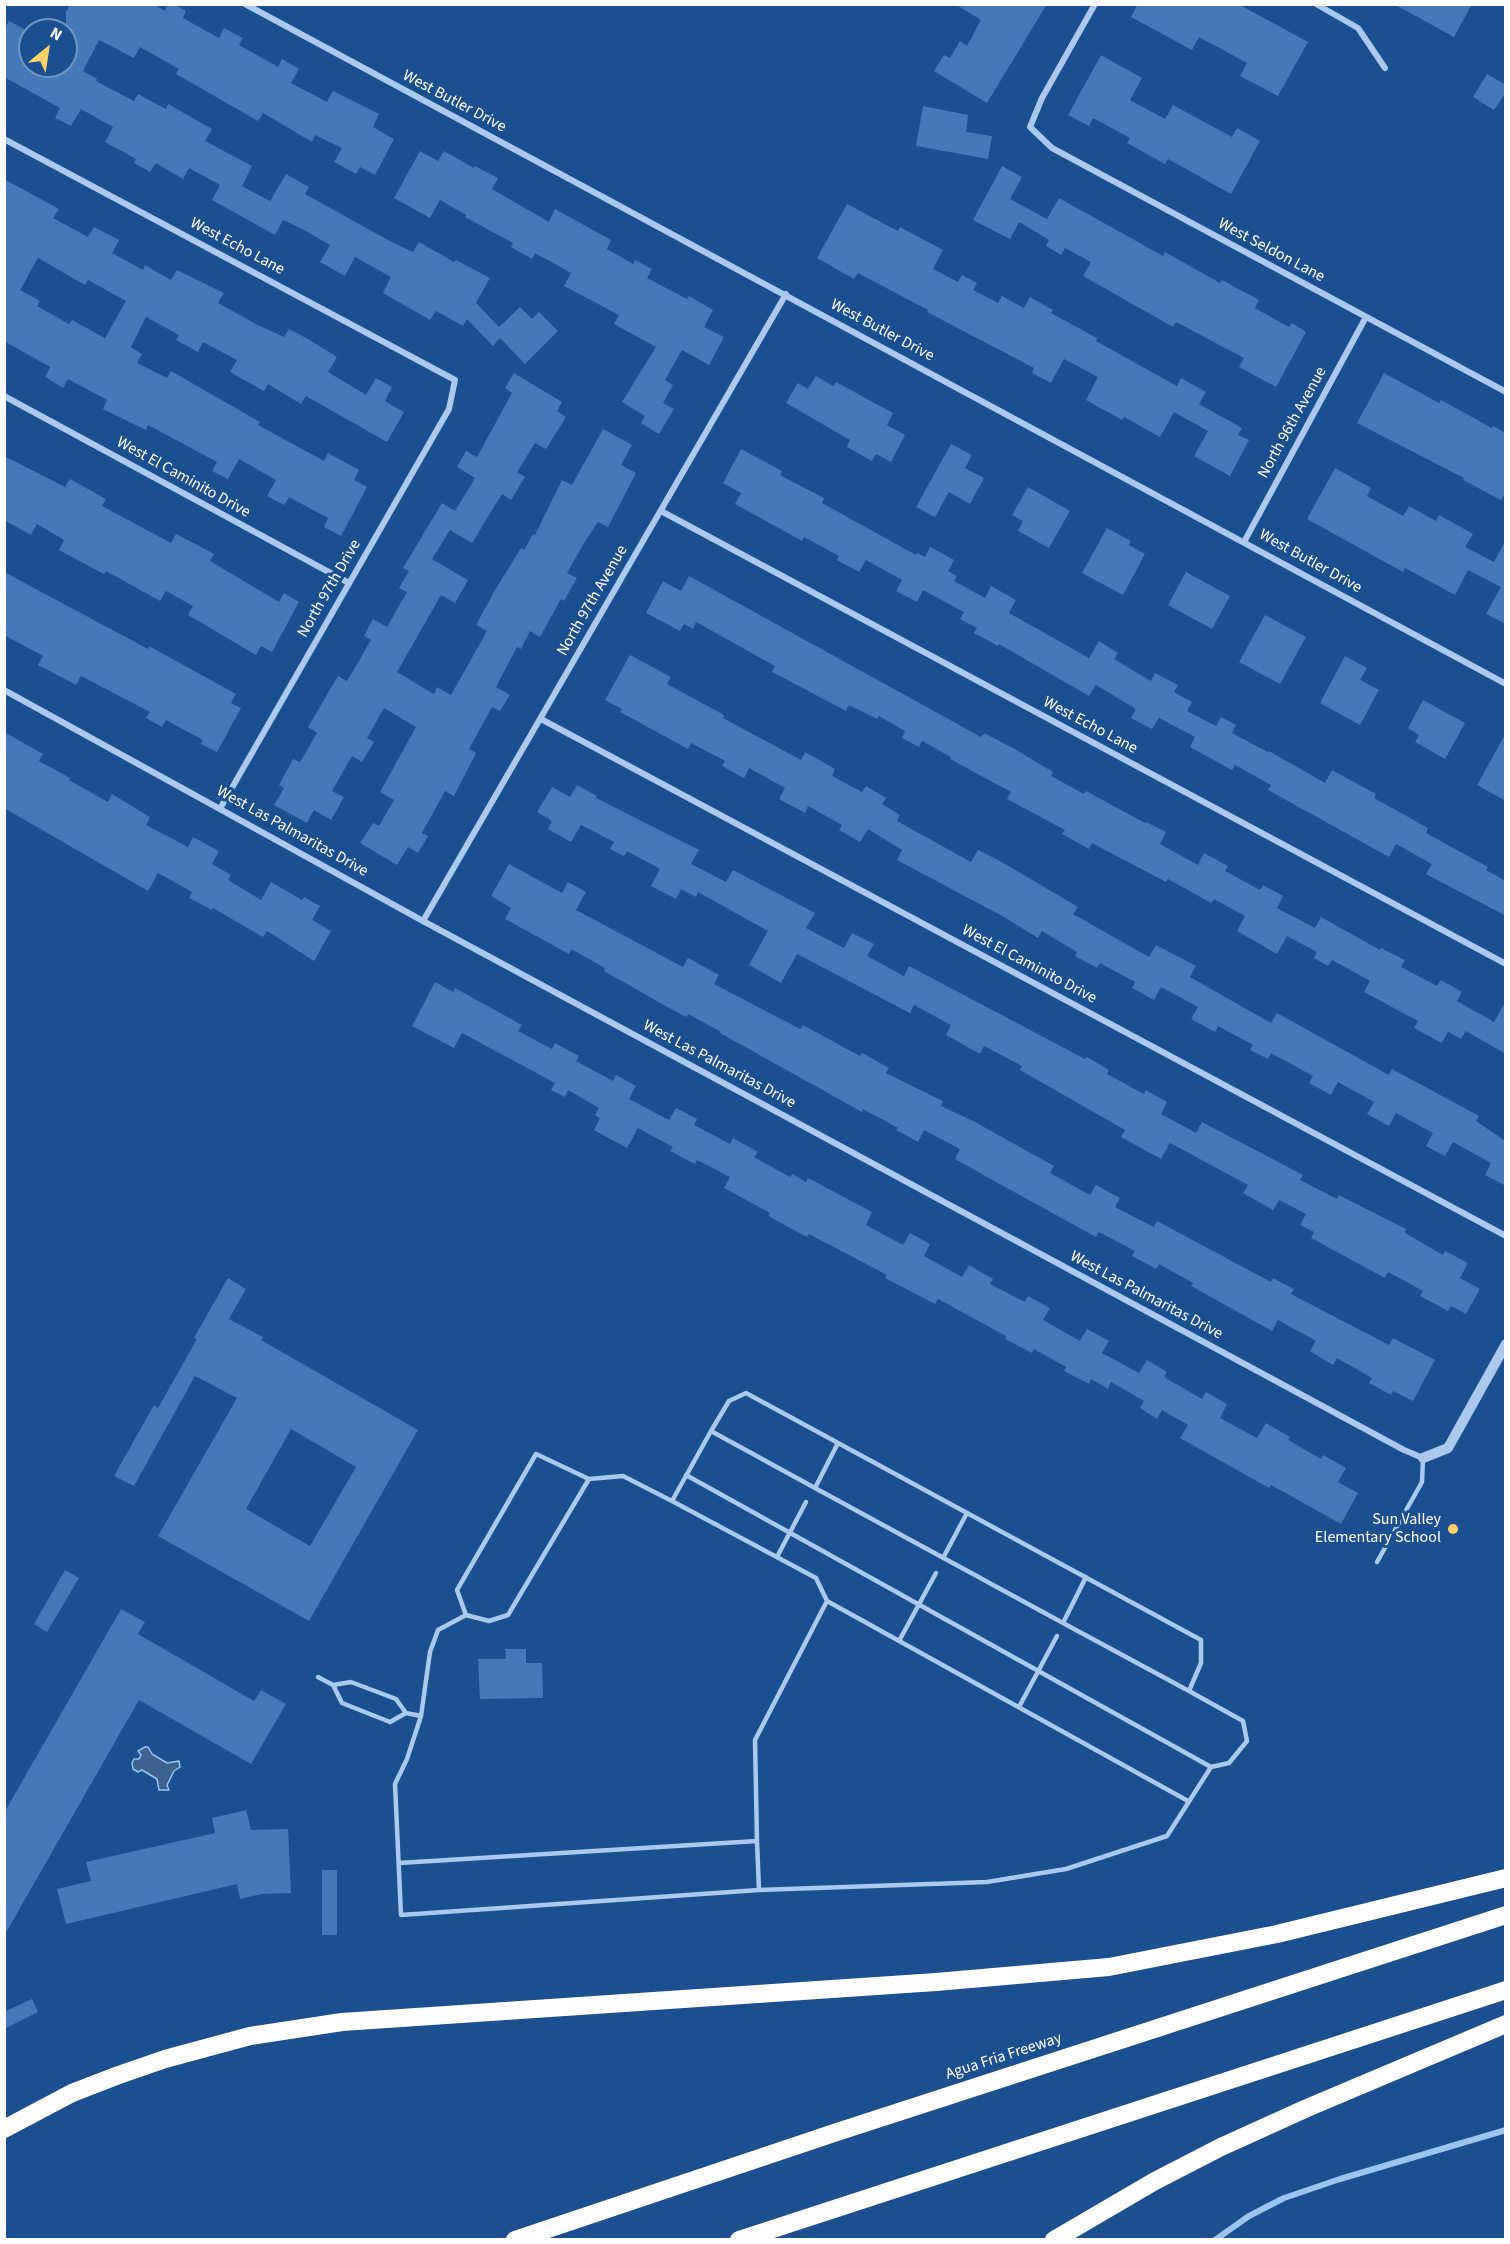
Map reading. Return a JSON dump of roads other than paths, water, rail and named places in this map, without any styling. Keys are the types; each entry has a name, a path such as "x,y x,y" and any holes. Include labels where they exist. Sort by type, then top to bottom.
{"highway":[{"path":"4,2128 72,2093 116,2076 191,2051 250,2036 342,2022 936,1982 1109,1967 1277,1934 1506,1878"},
{"name":"Agua Fria Freeway","path":"515,2240 848,2128 1506,1915"},
{"path":"740,2240 1506,1990"},
{"path":"1054,2240 1155,2181 1221,2147 1506,2024"}],"street":[{"name":"West Butler Drive","path":"245,4 1506,684"},
{"name":"West Seldon Lane","path":"1095,4 1042,98 1030,127 1052,148 1506,392"},
{"path":"1316,4 1358,28 1384,68"},
{"name":"West Echo Lane","path":"4,139 455,380"},
{"name":"North 97th Avenue","path":"423,921 786,294"},
{"name":"North 96th Avenue","path":"1244,542 1366,317"},
{"name":"North 97th Drive","path":"221,807 449,409 455,380"},
{"name":"West El Caminito Drive","path":"4,396 349,583"},
{"name":"West Echo Lane","path":"661,511 1506,964"},
{"name":"West Las Palmaritas Drive","path":"4,690 221,807 423,921 1404,1450 1423,1458"},
{"name":"West El Caminito Drive","path":"541,719 1506,1236"},
{"path":"1423,1458 1448,1448 1506,1344"}],"lane":[{"path":"672,1501 729,1401 746,1393 1201,1640 1201,1663 1189,1691"},
{"path":"686,1475 1211,1767 1229,1763 1247,1741 1243,1721 711,1431"},
{"path":"815,1488 838,1443"},
{"path":"466,1615 457,1590 536,1454 589,1479 623,1476 816,1578 827,1601 1188,1802"},
{"path":"1377,1562 1422,1482 1423,1458"},
{"path":"589,1479 508,1615 489,1621 466,1615 438,1630 430,1652 421,1716 407,1759 395,1784 401,1915 759,1890 987,1882 1066,1869 1167,1836 1211,1767"},
{"path":"777,1557 806,1502"},
{"path":"943,1558 967,1513"},
{"path":"899,1641 936,1572"},
{"path":"1064,1623 1086,1577"},
{"path":"759,1890 755,1740 827,1601"},
{"path":"1018,1707 1057,1636"},
{"path":"318,1677 333,1685 342,1703 390,1722 405,1713 421,1716"},
{"path":"333,1685 351,1682 396,1700 405,1713"},
{"path":"399,1863 757,1841"}],"water":[{"path":"145,1747 167,1763 179,1761 180,1767 174,1771 167,1785 169,1790 159,1790 157,1779 142,1770 138,1772 133,1769 134,1759 139,1759 141,1755 138,1751"}],"waterway":[{"path":"1215,2240 1249,2216 1284,2198 1506,2130"}],"place":[{"name":"Sun Valley Elementary School","path":"1453,1529"}]}
